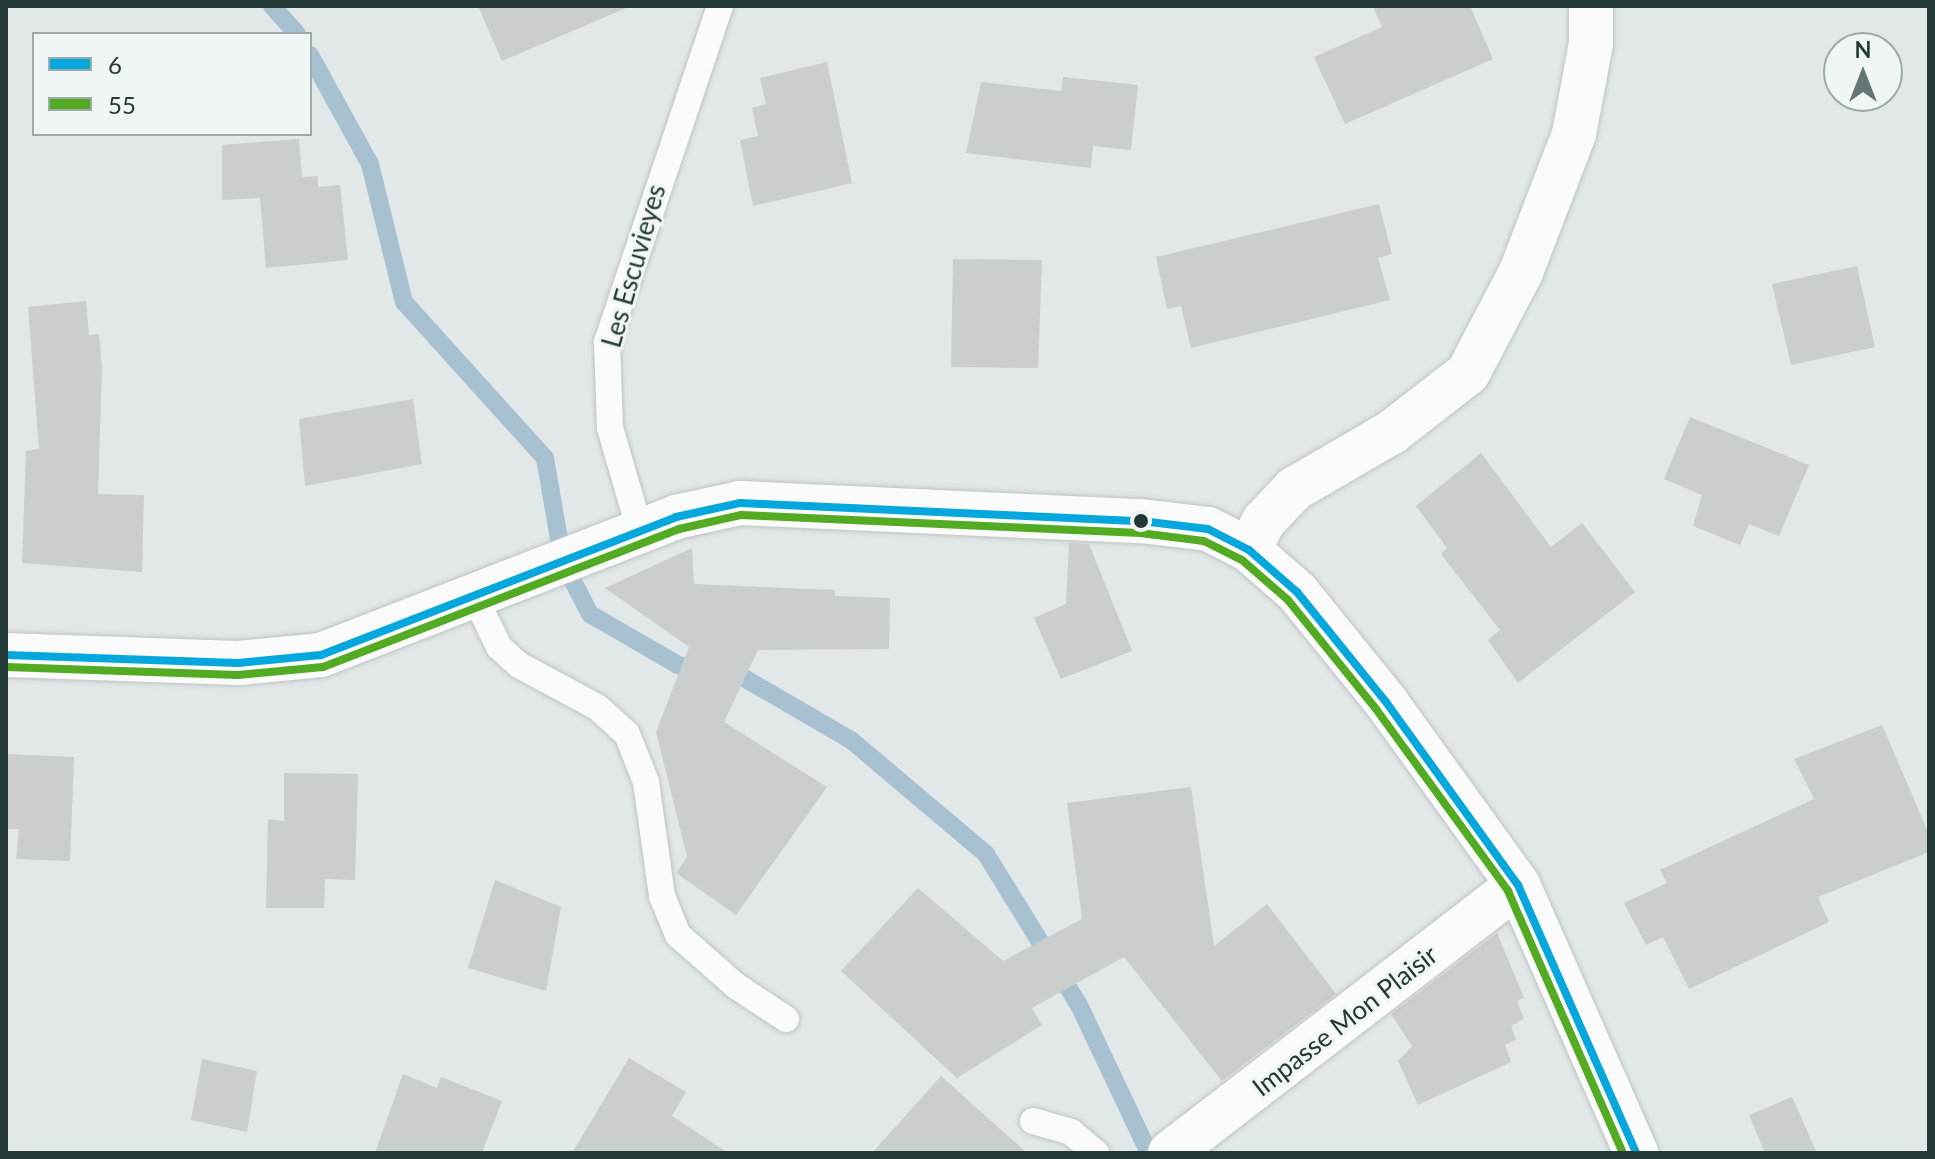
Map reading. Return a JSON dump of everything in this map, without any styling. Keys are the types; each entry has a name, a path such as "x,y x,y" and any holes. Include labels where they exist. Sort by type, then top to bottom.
{"street":[{"path":"1249,550 1264,521 1294,489 1392,432 1468,373 1521,272 1574,134 1591,43 1591,6"},
{"path":"6,655 280,661 321,655 640,531 699,511 740,503 1184,524 1249,550 1297,592 1386,702 1518,885 1636,1153"},
{"name":"Impasse Mon Plaisir","path":"1174,1150 1518,885"}],"lane":[{"name":"Les Escuvieyes","path":"640,531 610,428 607,342 720,6"},
{"path":"475,597 499,647 519,665 597,707 627,734 646,782 662,896 678,935 736,986 786,1019"},
{"path":"1033,1121 1071,1132 1096,1153"}],"building":[{"path":"478,6 631,6 502,61"},
{"path":"1373,6 1470,6 1493,59 1345,124 1314,57 1382,27"},
{"path":"827,62 852,183 753,206 740,140 758,136 752,108 766,104 760,78"},
{"path":"1063,77 1138,85 1131,150 1093,146 1091,168 966,153 981,82 1061,91"},
{"path":"299,139 302,177 318,176 318,187 340,185 348,260 266,268 260,198 222,200 222,145"},
{"path":"1379,204 1392,254 1378,258 1390,300 1191,348 1181,306 1167,309 1156,257"},
{"path":"953,259 1042,260 1038,368 951,367"},
{"path":"1857,266 1875,347 1791,365 1772,284"},
{"path":"86,301 89,335 99,334 102,367 98,494 144,495 142,572 22,563 26,451 39,449 28,307"},
{"path":"413,399 422,464 305,486 299,419"},
{"path":"1690,417 1809,465 1779,536 1749,524 1740,545 1693,526 1702,495 1664,479"},
{"path":"1481,453 1551,547 1582,523 1635,592 1518,683 1488,640 1500,630 1441,554 1447,548 1416,506"},
{"path":"1069,543 1089,544 1132,651 1061,679 1034,618 1066,604"},
{"path":"692,548 694,584 835,590 835,596 890,598 889,649 758,650 724,722 827,787 736,915 676,873 687,857 656,732 689,647 605,588"},
{"path":"1882,725 1929,834 1929,852 1818,897 1829,922 1689,989 1663,937 1646,945 1624,903 1667,883 1660,870 1814,799 1794,759"},
{"path":"6,754 74,757 70,861 16,859 19,829 6,829"},
{"path":"284,773 358,774 355,880 325,879 324,908 266,908 268,819 284,821"},
{"path":"1191,787 1214,946 1267,904 1336,994 1222,1081 1124,957 1032,1008 1042,1025 957,1078 841,971 918,888 1003,961 1082,919 1067,803"},
{"path":"495,880 561,907 546,991 468,968"},
{"path":"1497,933 1524,998 1517,1001 1524,1019 1511,1026 1516,1040 1505,1045 1511,1062 1418,1105 1398,1061 1412,1046 1391,1014"},
{"path":"629,1058 686,1092 672,1116 728,1153 572,1153"},
{"path":"202,1059 257,1071 247,1132 191,1120"},
{"path":"403,1074 437,1088 441,1077 502,1101 482,1153 375,1153"},
{"path":"941,1076 1027,1153 872,1153"},
{"path":"1792,1097 1817,1153 1765,1153 1749,1115"}],"waterway":[{"path":"272,6 295,32"},
{"path":"312,59 370,164 404,302 545,458 563,562 590,614 678,665 744,678 851,740 986,854 1079,1005 1149,1153"}],"transit line":[{"name":"6","path":"6,655 238,663 321,655 676,517 740,503 1141,521 1208,529 1249,550 1297,592 1386,702 1518,885 1636,1153"},
{"name":"55","path":"6,667 238,675 323,667 679,529 741,515 1140,533 1204,541 1242,560 1288,600 1376,709 1508,891 1623,1153"}]}
